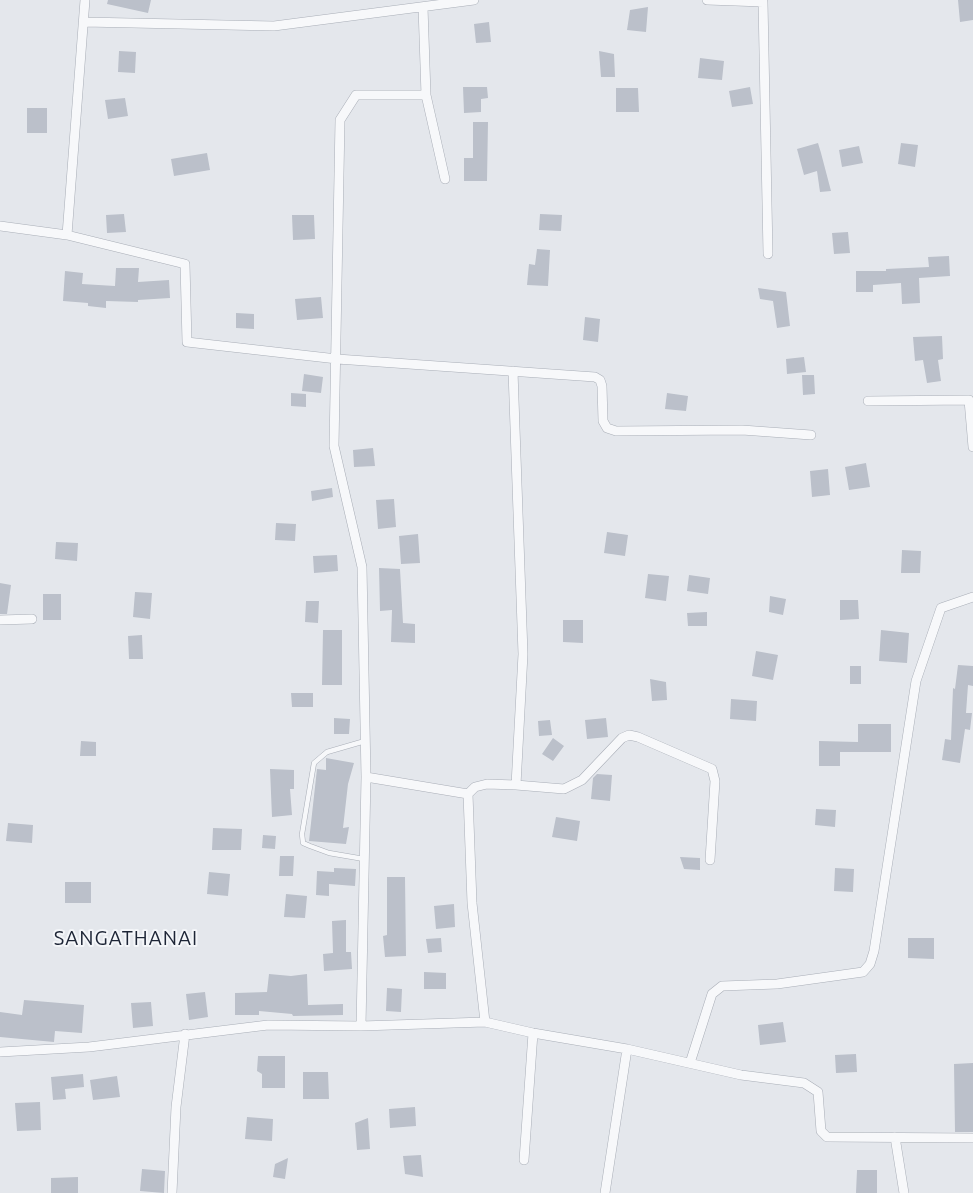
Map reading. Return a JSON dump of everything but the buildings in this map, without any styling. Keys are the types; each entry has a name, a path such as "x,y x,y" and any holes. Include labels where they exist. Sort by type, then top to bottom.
{"street":[{"path":"67,235 85,0"},
{"path":"84,22 274,26 474,0"},
{"path":"707,0 763,2 768,254"},
{"path":"423,6 426,95 445,179"},
{"path":"362,1026 366,777 362,567 334,446 340,120 356,95 426,95"},
{"path":"0,226 67,235 185,264 187,342 337,359 595,377 602,386 603,421 608,428 616,431 742,430 811,435"},
{"path":"513,371 523,654 516,785"},
{"path":"868,401 969,400 973,448"},
{"path":"690,1063 712,994 722,986 776,984 863,972 870,964 874,951 916,682 941,608 973,597"},
{"path":"0,620 32,619"},
{"path":"485,1022 472,903 468,794 475,787 487,784 564,789 573,786 582,780 622,738 629,735 712,769 716,781 710,860"},
{"path":"366,777 468,794"},
{"path":"0,1052 89,1047 268,1025 362,1026 485,1022 533,1033 627,1049 741,1075 804,1083 818,1092 821,1131 827,1137 973,1138"},
{"path":"524,1160 533,1033"},
{"path":"172,1193 176,1107 185,1034"},
{"path":"605,1193 627,1049"},
{"path":"895,1137 904,1193"}],"lane":[{"path":"364,859 329,853 310,846 303,843 302,834 314,763 327,752 365,741"}],"district":[{"name":"SANGATHANAI","path":"126,938"}]}
